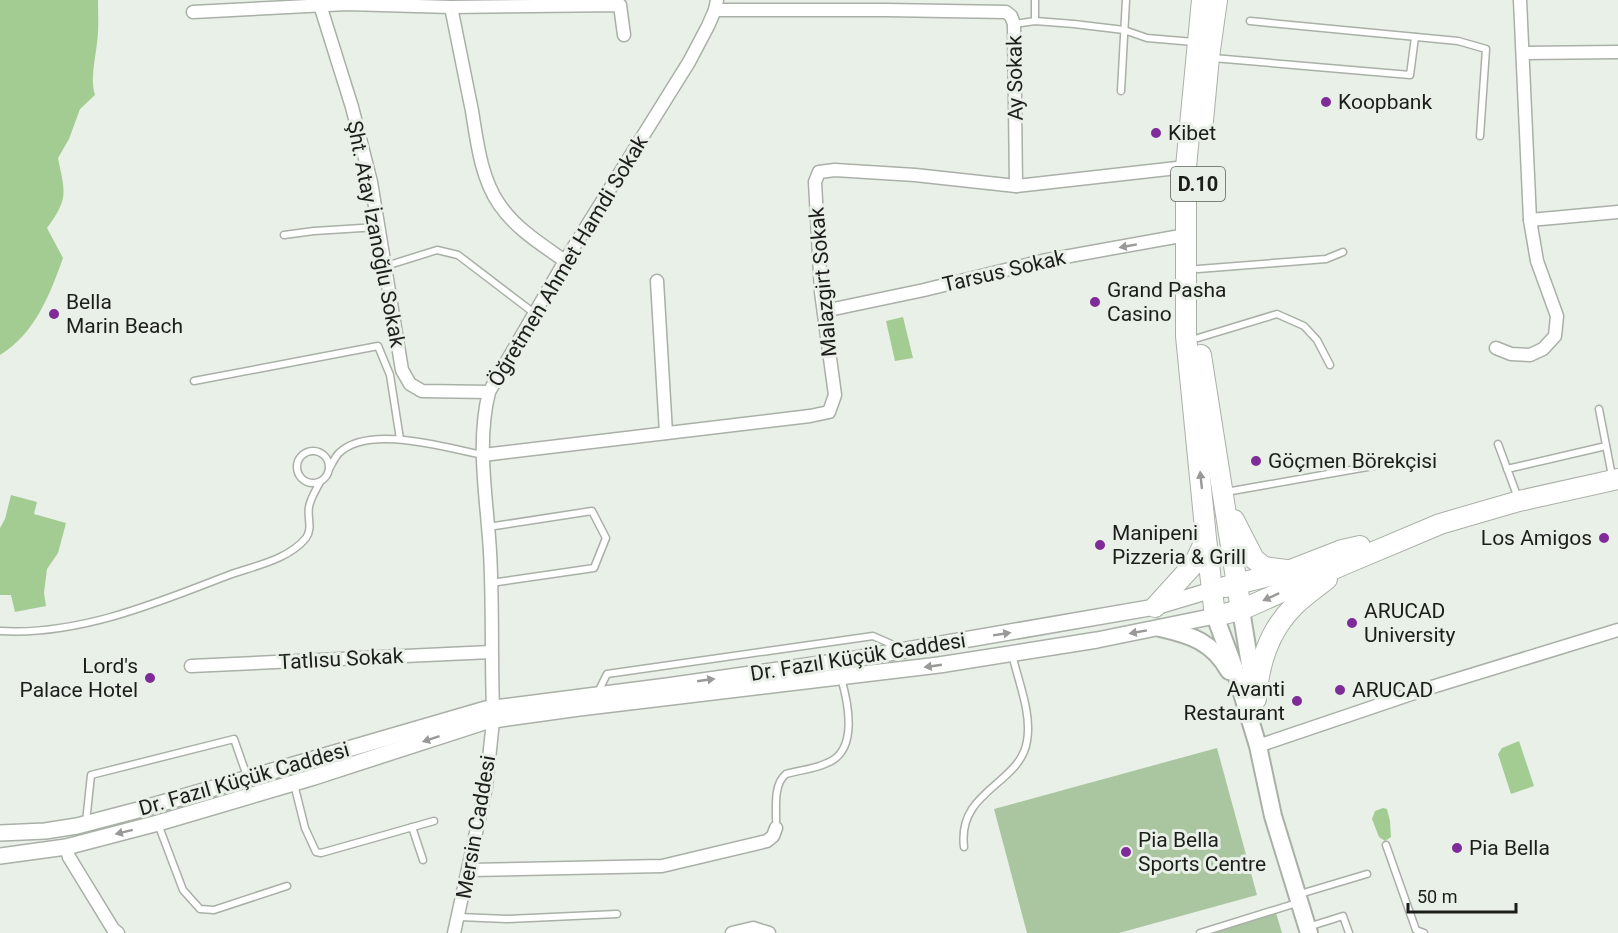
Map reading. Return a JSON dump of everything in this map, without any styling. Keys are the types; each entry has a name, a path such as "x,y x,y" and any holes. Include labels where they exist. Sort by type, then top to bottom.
{"main road":[{"name":"D.10","path":"1202,0 1203,50 1198,170 1196,368 1206,538 1215,616"},
{"name":"D.10","path":"1217,0 1203,50 1186,166 1186,336 1196,368 1222,493 1237,585"},
{"path":"1212,590 1288,571 1342,550 1421,531 1519,501 1615,479"},
{"path":"1222,493 1254,559 1264,567 1288,571"},
{"path":"1248,696 1215,616 1241,610 1421,531"},
{"path":"1155,606 1194,564 1206,538"},
{"path":"1248,696 1273,632 1294,606 1345,564"},
{"path":"1237,585 1248,696 1257,746 1273,816 1308,930"},
{"path":"1160,628 1185,633 1204,643 1222,658 1248,696"}],"street":[{"path":"1496,348 1511,354 1530,355 1543,349 1556,336 1557,316 1537,261 1530,220 1520,0"},
{"path":"193,12 347,4 451,7 620,5 624,35"},
{"name":"Şht. Atay İzanoğlu Sokak","path":"320,5 352,107 371,182 402,370 410,384 422,391 489,392"},
{"name":"Ay Sokak","path":"716,5 886,5 1006,9 1014,24 1016,186"},
{"name":"Öğretmen Ahmet Hamdi Sokak","path":"493,711 488,527 483,454 483,415 489,392 534,313 689,62 716,5"},
{"path":"451,7 480,155 497,202 529,236 566,261"},
{"path":"1523,53 1618,52"},
{"name":"Malazgirt Sokak","path":"483,454 829,412 835,395 824,311 815,182 819,172 835,170 915,175 1016,186 1186,166"},
{"path":"1530,220 1618,212"},
{"name":"Tarsus Sokak","path":"824,311 924,290 1042,261 1186,236"},
{"path":"657,281 666,433"},
{"name":"Dr. Fazıl Küçük Caddesi","path":"0,833 45,831 77,826 493,711 904,650 1155,606 1212,590"},
{"path":"0,856 66,847 158,823 293,783 493,711 579,708 841,677 1011,654 1215,616"},
{"path":"1257,746 1432,687 1618,630"},
{"name":"Tatlısu Sokak","path":"191,666 491,652"},
{"name":"Mersin Caddesi","path":"454,933 486,787 493,711"},
{"path":"469,870 662,866 767,842 773,836 776,828"},
{"path":"66,847 74,865 118,933"},
{"path":"732,933 753,928 769,933"}],"lane":[{"path":"1035,0 1035,21"},
{"path":"1121,92 1126,0"},
{"path":"1014,24 1035,21 1124,30 1147,38 1203,50 1410,75 1415,37"},
{"path":"1250,21 1458,41 1486,49 1480,136"},
{"path":"284,235 378,227"},
{"path":"386,266 437,250 458,255 534,313"},
{"path":"1198,269 1326,259 1343,252"},
{"path":"1198,338 1277,314 1304,326 1317,340 1330,365"},
{"path":"194,381 378,346 390,375 400,439"},
{"path":"1599,409 1615,479"},
{"path":"0,631 54,629 104,618 164,600 282,556 304,540 310,532 309,507 320,482 340,452 365,440 400,439 483,454"},
{"path":"1498,444 1519,501"},
{"path":"1507,469 1606,446"},
{"path":"320,482 309,483 300,477 296,468 299,457 308,451 319,452 327,459 329,469"},
{"path":"1222,493 1390,463"},
{"path":"488,527 592,511 606,538 594,568 490,583"},
{"path":"964,847 962,833 975,801 1021,760 1028,740 1027,718 1011,654"},
{"path":"776,828 777,787 781,778 786,774 827,764 840,754 843,748 849,724 848,702 841,677"},
{"path":"86,822 91,776 234,739 248,779"},
{"path":"293,783 305,828 316,852 321,853 434,821"},
{"path":"158,823 183,890 200,909 213,910 286,886"},
{"path":"412,827 423,860"},
{"path":"1386,845 1416,930 1424,933"},
{"path":"1200,933 1367,874"},
{"path":"459,917 507,919 616,914"},
{"path":"1308,930 1343,916 1349,933"}],"shaded area":[{"path":"0,0 98,0 98,38 93,76 95,95 80,109 69,139 58,158 63,188 62,202 47,228 63,258 47,299 32,325 23,336 0,355"},
{"path":"903,317 913,358 895,361 886,321"},
{"path":"11,495 37,502 34,514 66,523 58,553 47,569 44,593 46,606 15,612 11,595 0,595 0,528 5,519"},
{"path":"1519,741 1534,786 1511,794 1498,754 1502,748"},
{"name":"Pia Bella Sports Centre","path":"1217,748 1257,895 1119,933 1027,933 994,809"},
{"path":"1387,809 1391,837 1385,841 1379,837 1372,819 1375,811"},
{"path":"1276,913 1282,933 1211,933"}],"place":[{"name":"Koopbank","path":"1326,102"},
{"name":"Kibet","path":"1156,133"},
{"name":"Grand Pasha Casino","path":"1095,302"},
{"name":"Bella Marin Beach","path":"54,314"},
{"name":"Göçmen Börekçisi","path":"1256,461"},
{"name":"Los Amigos","path":"1604,538"},
{"name":"Manipeni Pizzeria & Grill","path":"1100,545"},
{"name":"ARUCAD University","path":"1352,623"},
{"name":"Lord's Palace Hotel","path":"150,678"},
{"name":"ARUCAD","path":"1340,690"},
{"name":"Avanti Restaurant","path":"1297,701"},
{"name":"Pia Bella","path":"1457,848"},
{"name":"Pia Bella Sports Centre","path":"1126,852"}]}
